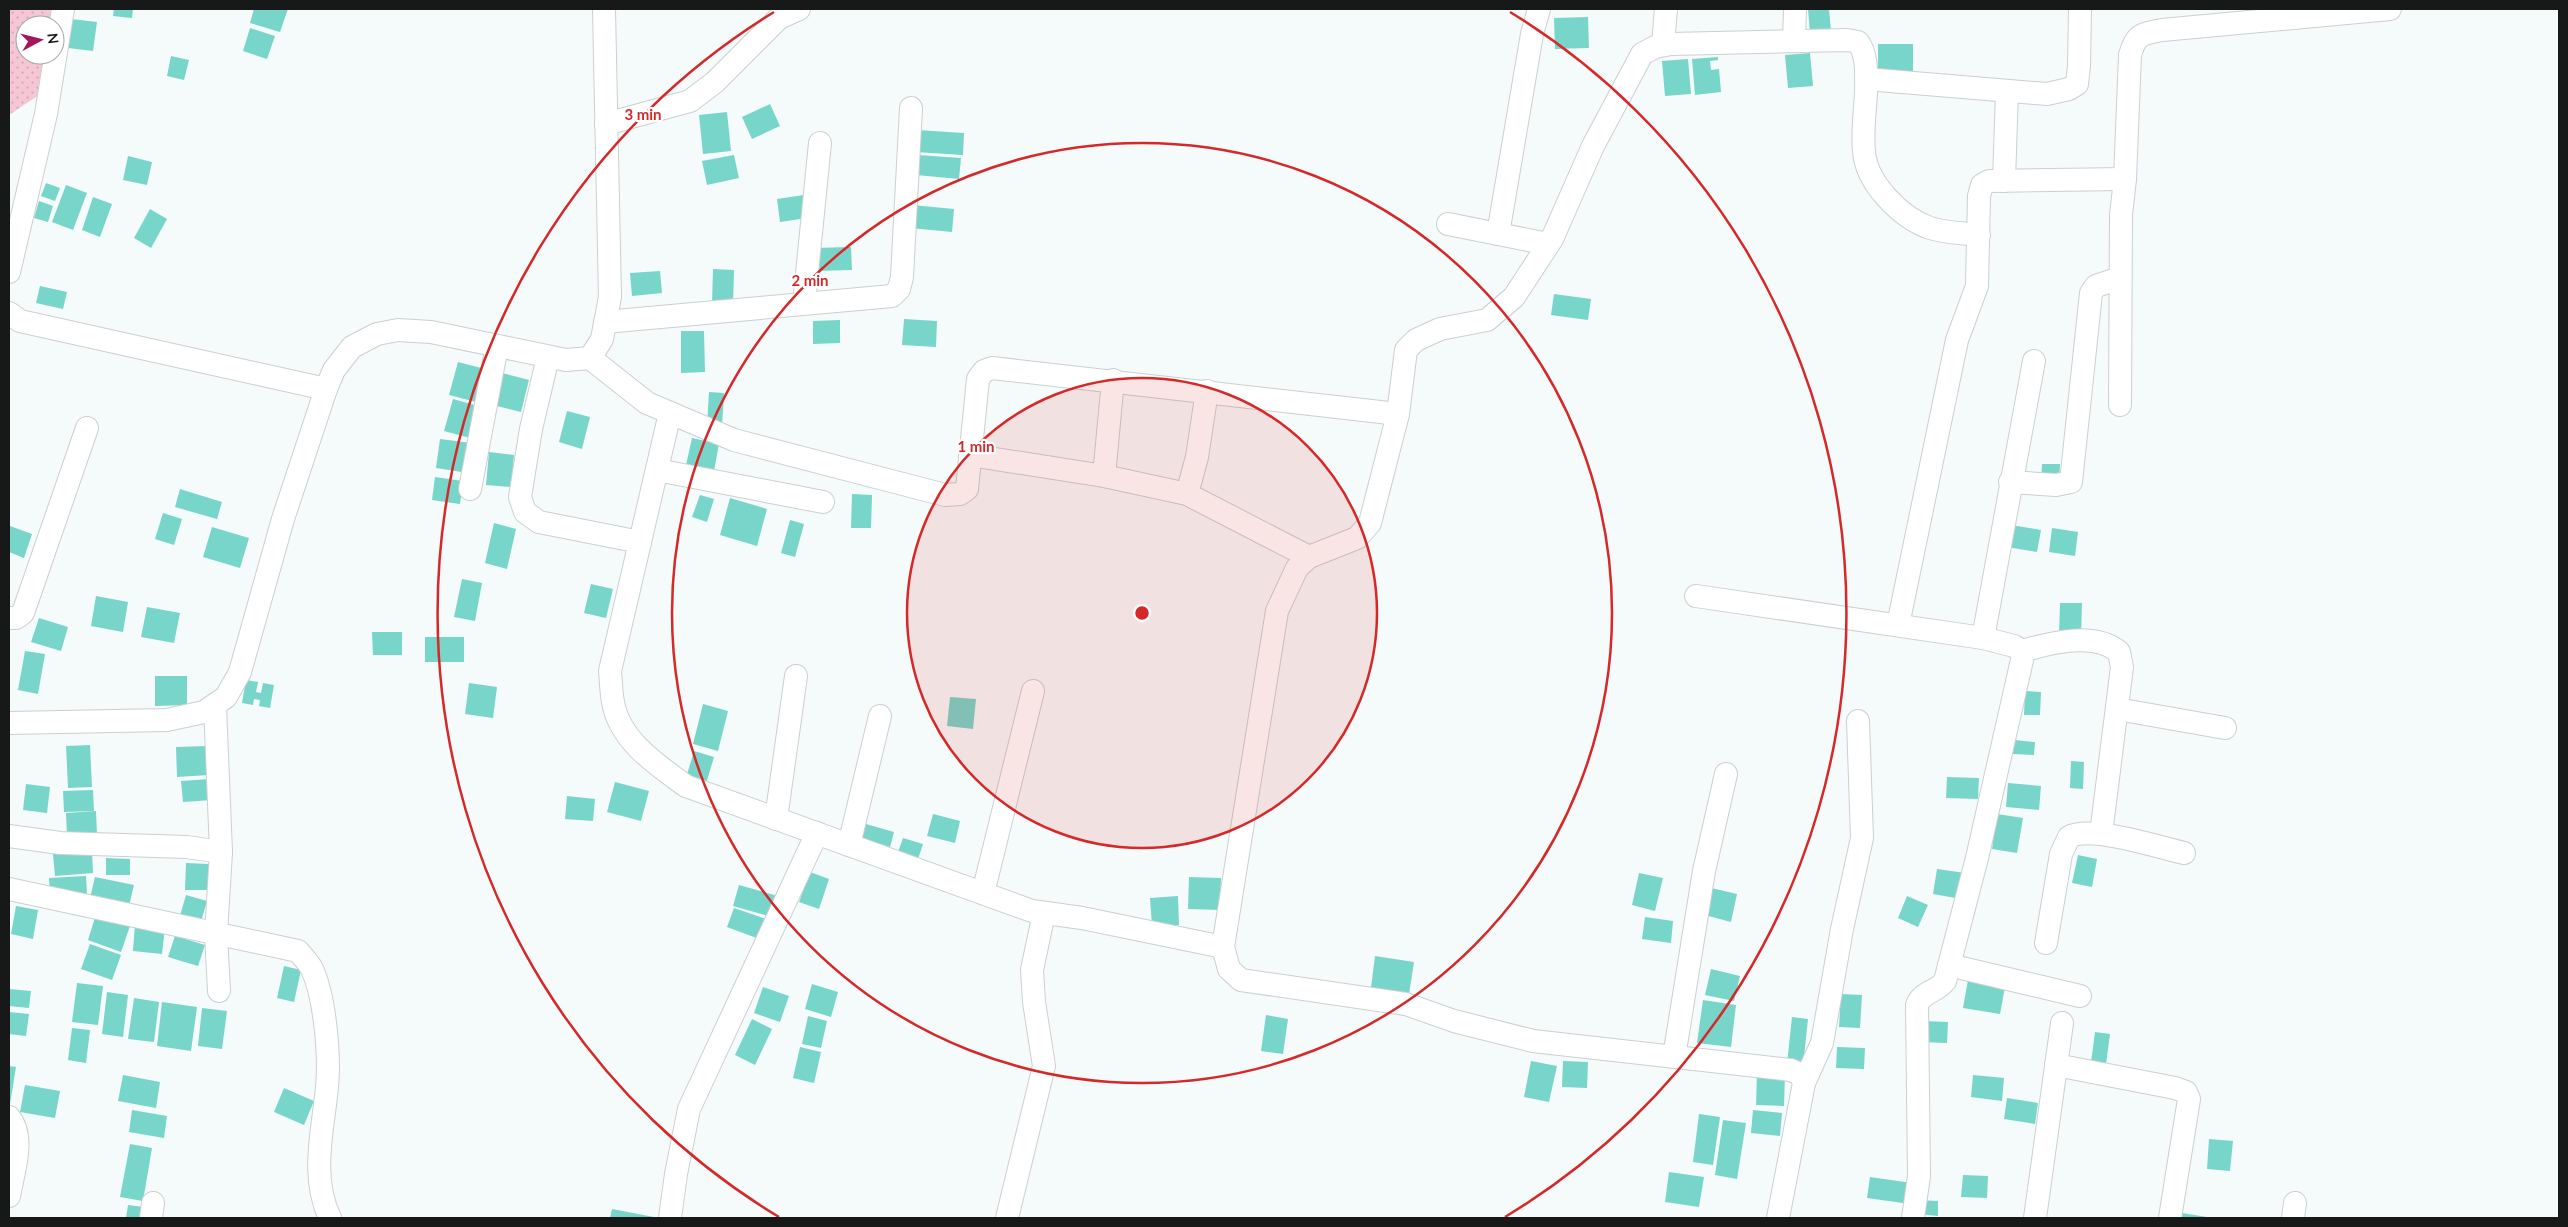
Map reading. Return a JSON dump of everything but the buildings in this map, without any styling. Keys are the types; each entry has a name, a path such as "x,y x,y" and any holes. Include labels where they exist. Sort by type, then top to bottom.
{"street":[{"path":"9,272 12,237 46,114 64,9"},
{"path":"590,358 602,339 610,297 604,9"},
{"path":"606,124 690,101 715,82 779,18 799,9"},
{"path":"1498,234 1532,34 1539,9"},
{"path":"1663,45 1666,9"},
{"path":"1794,41 1795,9"},
{"path":"1866,80 2047,94 2069,89 2077,84 2080,9"},
{"path":"2120,404 2120,215 2125,179 2130,56 2134,40 2142,34 2162,30 2201,17 2390,9"},
{"path":"1804,1083 1800,1074 1791,1070 1533,1041 1454,1021 1406,1004 1241,980 1229,969 1223,946 1277,611 1297,568 1309,557 1357,538 1370,523 1398,414 1406,350 1416,340 1440,329 1487,320 1514,297 1548,244 1593,146 1642,54 1655,46 1794,41 1858,42 1863,48 1866,80 1864,152 1878,188 1898,209 1915,222 1932,229 1979,235"},
{"path":"2004,181 2007,91"},
{"path":"605,322 892,296 899,289 902,277 911,108"},
{"path":"804,303 820,143"},
{"path":"1898,624 1957,340 1976,286 1979,196 1982,185 1989,182 2004,181 2125,179"},
{"path":"1448,224 1548,244"},
{"path":"2010,482 2056,485 2071,482 2074,469 2091,293 2096,286 2120,278"},
{"path":"9,313 20,321 326,389"},
{"path":"9,723 167,720 204,712 226,697 240,672 283,519 326,389 334,370 352,347 377,334 398,330 431,332 566,360 590,358 647,403 734,440 945,495 960,494 966,489 978,379 984,371 992,368 1113,380 1398,414"},
{"path":"470,489 497,346"},
{"path":"548,357 531,429 520,497 524,512 540,522 640,542"},
{"path":"1983,638 2010,482 2034,361"},
{"path":"1104,476 1113,380"},
{"path":"1187,494 1197,457 1207,391"},
{"path":"670,413 610,671 613,704 625,733 660,767 686,786 1032,911 1223,946"},
{"path":"9,618 16,618 23,613 87,428"},
{"path":"970,455 1104,476 1187,494 1309,557"},
{"path":"657,470 823,502"},
{"path":"1696,596 1898,624 1983,638 2014,646 2022,651 2052,642 2095,642 2113,647 2119,652 2122,667 2100,834"},
{"path":"1913,1218 1919,1176 1917,1005 1924,994 1940,987 1945,981 1977,858 2022,660 2022,651"},
{"path":"776,819 796,676"},
{"path":"983,893 1033,691"},
{"path":"215,706 221,852 216,934 219,991"},
{"path":"2117,709 2225,728"},
{"path":"849,845 880,716"},
{"path":"1778,1218 1804,1083 1822,1043 1842,929 1862,838 1858,721"},
{"path":"1674,1057 1704,871 1726,774"},
{"path":"2046,943 2061,854 2069,836 2084,832 2100,834 2184,853"},
{"path":"670,1218 676,1174 689,1109 817,833"},
{"path":"9,836 60,843 187,847 221,852"},
{"path":"9,890 298,951 312,968 324,1005 327,1084 317,1169 322,1202 330,1218"},
{"path":"1006,1218 1044,1066 1034,1002 1032,970 1044,913"},
{"path":"1949,965 2080,996"},
{"path":"2035,1218 2062,1023"},
{"path":"2056,1065 2175,1088 2186,1092 2189,1099 2170,1218"},
{"path":"9,1118 14,1123 17,1150 9,1196"}],"shaded area":[{"path":"9,9 65,9 64,15 15,15 15,65 59,65 57,83 9,115"}]}
